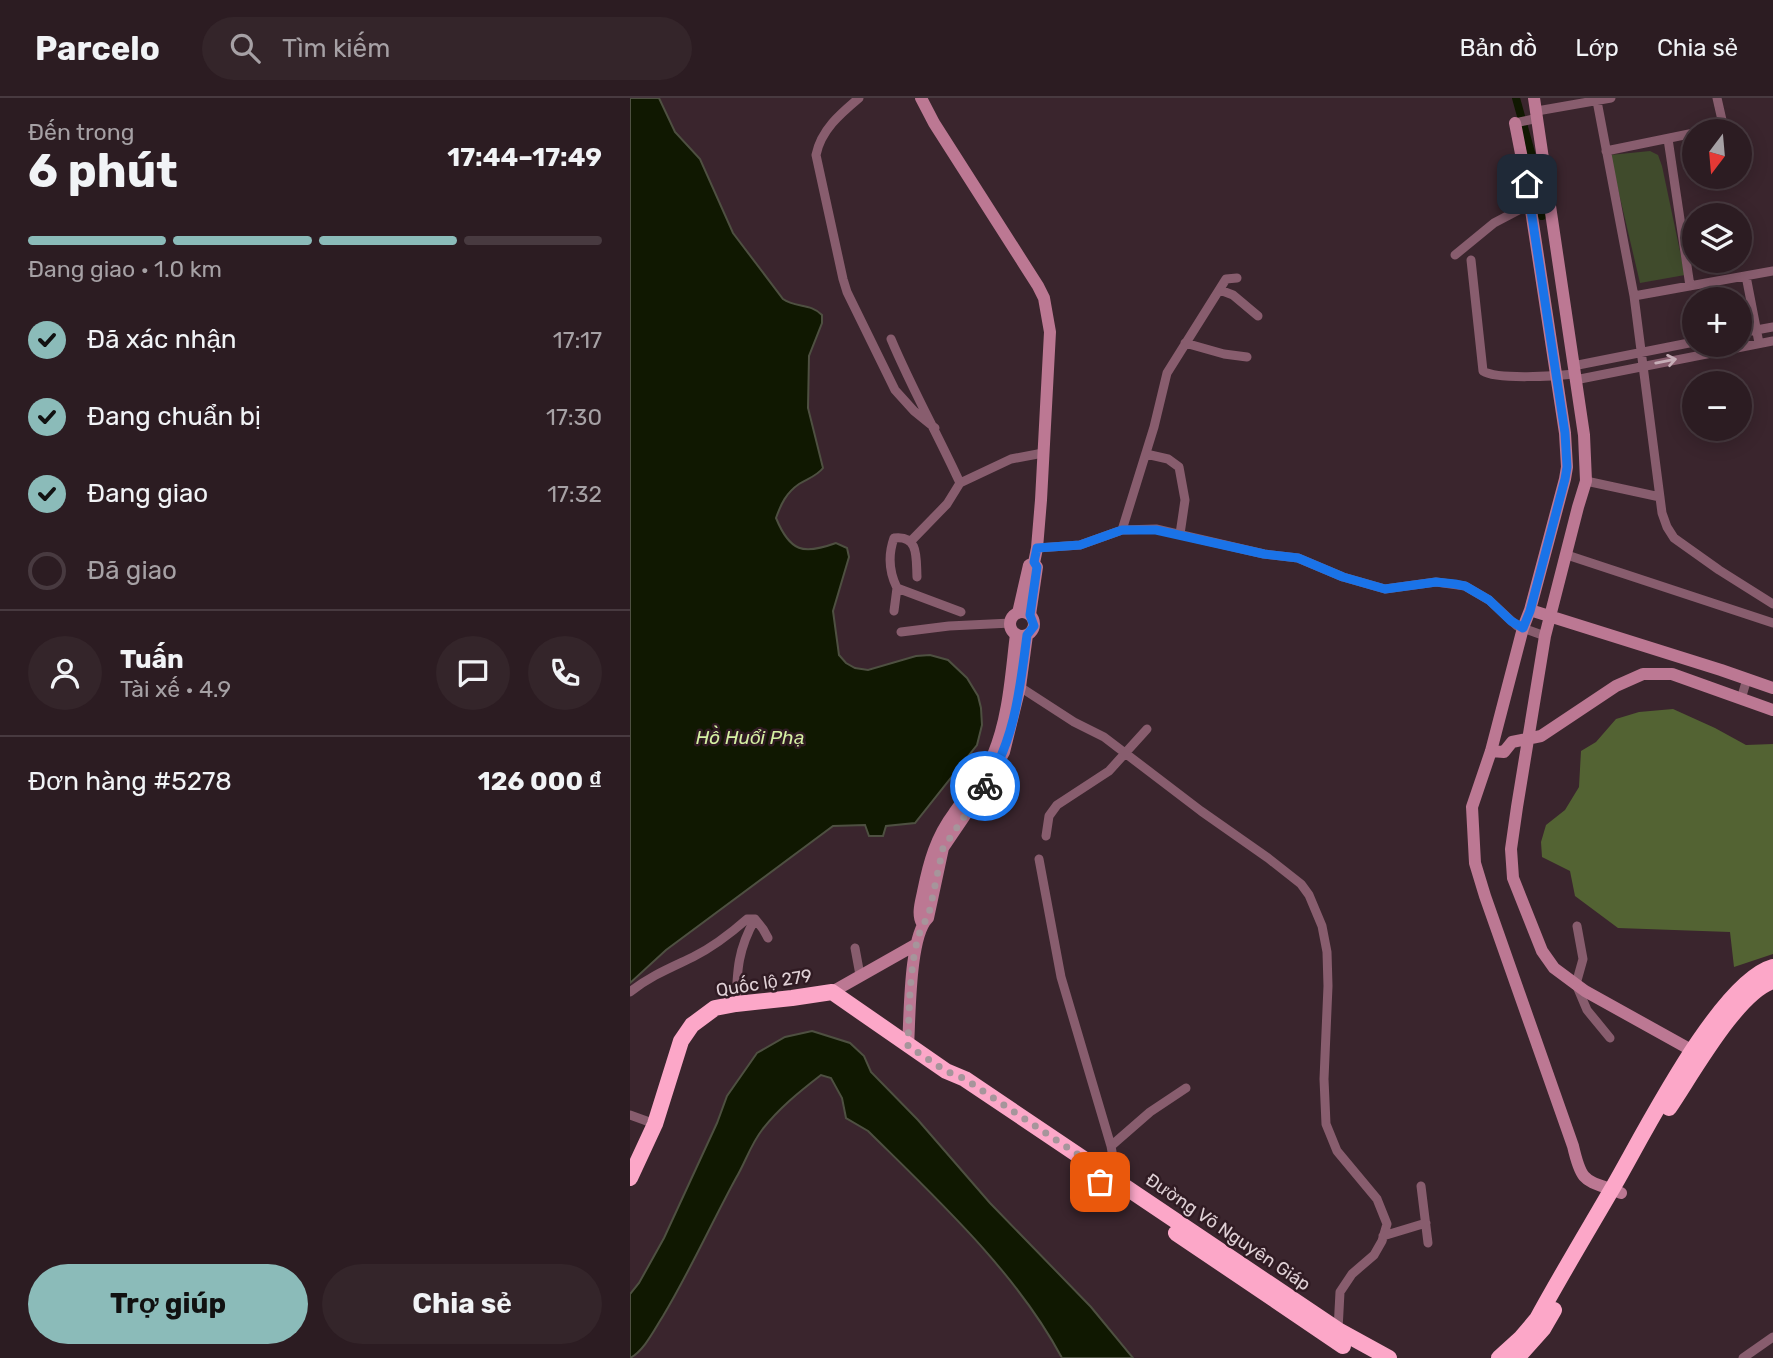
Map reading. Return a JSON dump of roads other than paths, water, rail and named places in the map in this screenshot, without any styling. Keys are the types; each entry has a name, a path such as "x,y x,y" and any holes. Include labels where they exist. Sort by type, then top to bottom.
{"highway":[{"path":"1517,1358 1544,1329 1693,1051 1725,1005 1748,981 1762,970 1773,967"},
{"path":"1499,1358 1537,1319 1669,1108 1719,1035 1743,1002 1760,985 1773,981"},
{"name":"Quốc lộ 279","path":"630,1178 655,1124 685,1032 715,1008 832,992 946,1071"},
{"name":"Đường Võ Nguyên Giáp","path":"946,1071 965,1079 1366,1358"},
{"name":"Đường Võ Nguyên Giáp","path":"1337,1336 1389,1358"}],"street":[{"path":"859,98 828,128 819,142 816,155 843,279 895,390 914,411 935,428"},
{"path":"921,98 1044,298 1050,332 1034,562 1037,567 1020,624 1000,733 986,768 936,841 922,896 919,917 922,923"},
{"path":"1528,115 1611,98"},
{"path":"1717,98 1722,119"},
{"path":"1597,101 1634,296 1660,497 1667,527 1674,538 1773,604"},
{"path":"1528,115 1534,168 1584,435 1586,481 1545,636 1511,849 1513,878 1542,951 1554,968 1576,984 1693,1051"},
{"path":"1528,115 1534,168 1530,204 1565,433 1567,467 1491,751 1472,807 1471,821 1475,863 1485,896 1573,1146 1579,1172 1584,1178 1616,1191"},
{"path":"1606,151 1682,136"},
{"path":"1668,139 1690,286"},
{"path":"1455,255 1494,223 1530,204"},
{"path":"1471,260 1483,371 1493,375 1556,376 1643,365 1773,341"},
{"path":"1634,296 1773,271"},
{"path":"1746,276 1759,343"},
{"path":"1122,530 1146,454 1167,373 1226,279 1237,278"},
{"path":"1220,290 1233,295 1258,316"},
{"path":"1752,331 1773,327"},
{"path":"891,340 960,483"},
{"path":"1185,343 1224,354 1247,357"},
{"path":"1574,373 1641,352 1682,344"},
{"path":"911,541 947,504 960,483 1011,459 1043,453"},
{"path":"1146,454 1168,459 1179,467 1185,500 1180,534"},
{"path":"1586,481 1660,497"},
{"path":"1037,548 1080,545 1122,530 1156,530 1180,534 1264,554 1298,558 1343,577 1385,589 1436,582 1465,586 1489,600 1511,621 1545,636"},
{"path":"894,611 897,588 892,578 890,561 894,538 902,537 911,541 916,548 917,577"},
{"path":"1567,555 1773,623"},
{"path":"897,588 961,612"},
{"path":"1530,611 1744,691 1773,710"},
{"path":"901,632 949,626 1020,624"},
{"path":"908,1046 915,945 922,923 928,918 943,848 987,783 1004,752 1020,687 1020,624"},
{"path":"1491,751 1504,751 1512,742 1528,740 1553,729 1616,686 1643,674 1672,674 1744,691 1773,688"},
{"path":"1020,687 1073,722 1104,737 1275,863 1301,884 1309,895 1322,926 1327,952 1324,1079 1326,1124 1337,1151 1381,1206 1387,1224 1374,1255 1352,1274 1340,1292 1337,1336"},
{"path":"1046,836 1049,816 1057,805 1109,771 1147,730"},
{"path":"1039,859 1061,977 1111,1146 1108,1179"},
{"path":"630,992 647,978 717,943 747,919 755,919 768,938"},
{"path":"736,1004 738,960 741,947 755,919"},
{"path":"1577,926 1583,959 1576,984 1587,1010 1610,1038"},
{"path":"832,992 915,945"},
{"path":"855,948 860,975"},
{"path":"1111,1146 1150,1112 1186,1088"},
{"path":"630,1115 655,1124"},
{"path":"1421,1186 1428,1243"},
{"path":"1383,1236 1426,1223"},
{"path":"1743,1358 1773,1337"}],"water":[{"name":"Hồ Huổi Phạ","path":"630,98 659,98 675,132 700,159 733,233 783,299 818,311 822,315 822,323 809,356 808,408 823,468 791,491 776,518 787,538 799,548 815,549 836,543 847,548 849,557 833,611 839,655 855,668 868,670 916,656 930,655 948,660 967,678 978,696 982,725 977,745 915,823 886,826 883,836 869,836 865,825 833,826 666,950 630,983"},
{"path":"812,1031 850,1043 864,1056 871,1072 918,1120 990,1203 1091,1307 1133,1358 1062,1358 1043,1326 999,1266 948,1210 868,1131 846,1118 842,1098 831,1078 821,1075 782,1108 758,1135 673,1299 648,1340 630,1358 630,1294 664,1238 727,1096 757,1053 785,1037"}],"waterway":[{"path":"1516,98 1532,156 1542,216"}]}
